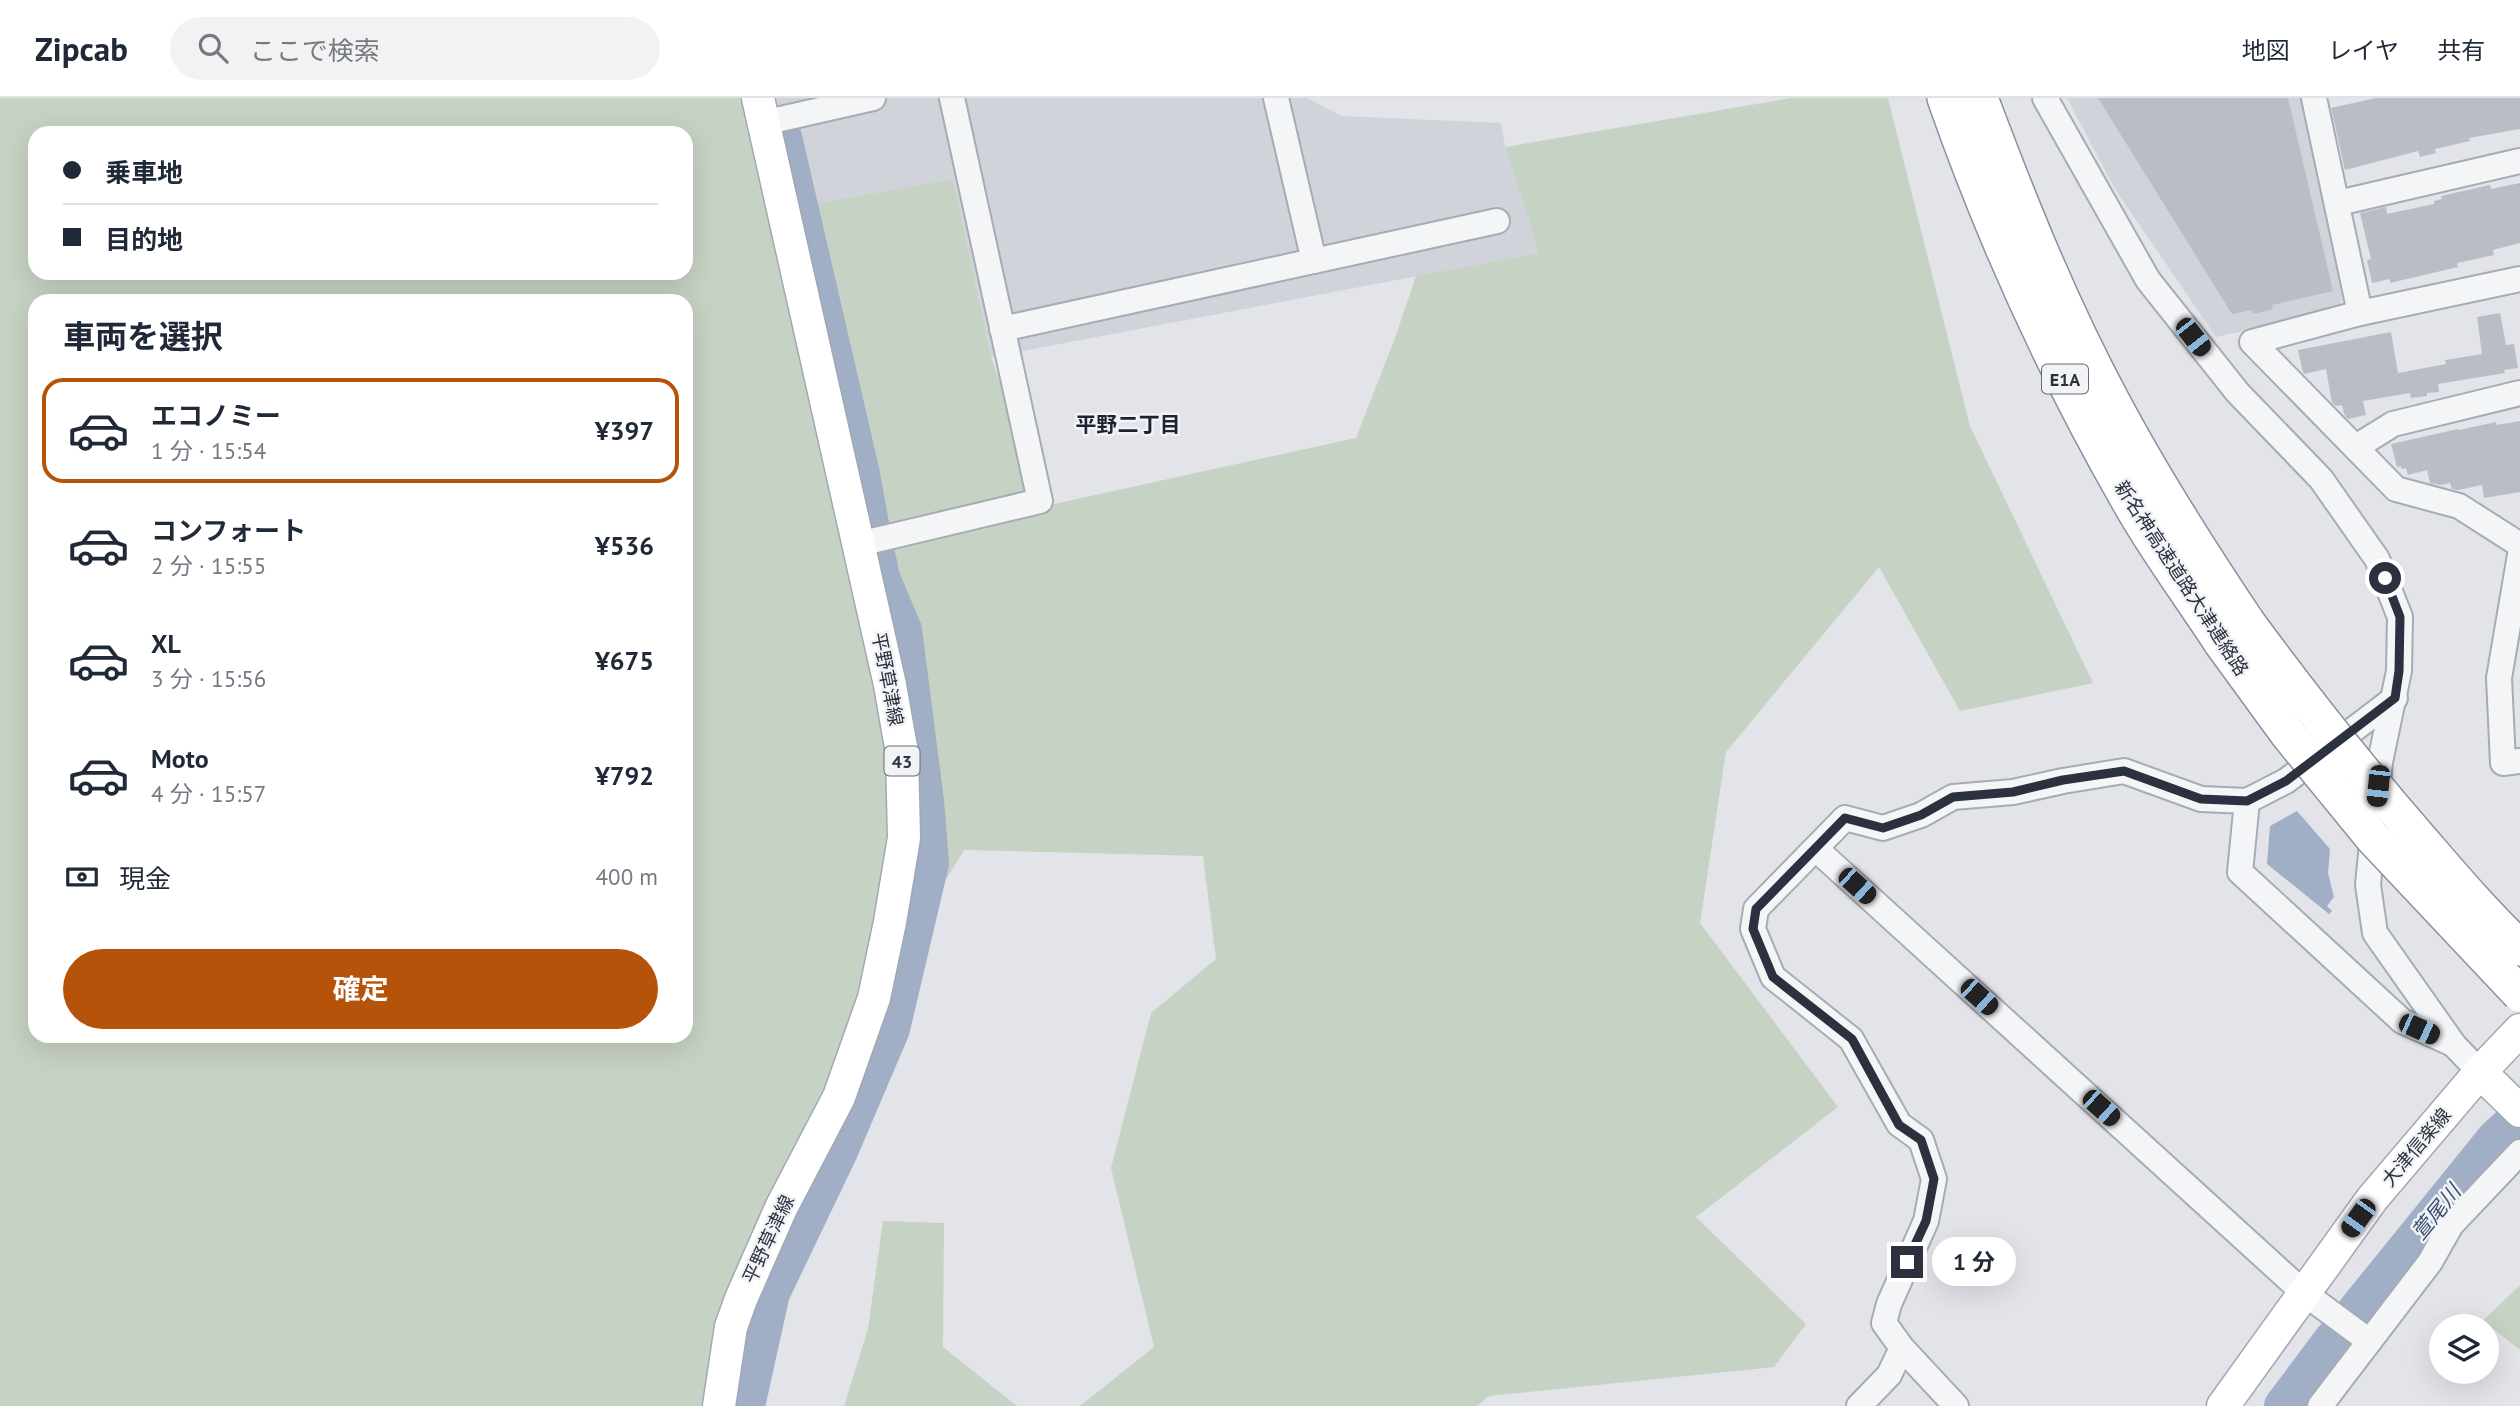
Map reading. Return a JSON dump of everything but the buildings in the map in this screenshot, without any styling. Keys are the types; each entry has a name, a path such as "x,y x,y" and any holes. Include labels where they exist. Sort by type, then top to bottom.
{"highway":[{"name":"新名神高速道路大津連絡路","path":"1945,98 1973,176 2028,302 2087,425 2137,516 2234,632 2309,707 2358,768 2486,915 2520,948"},
{"name":"新名神高速道路大津連絡路","path":"1980,98 2016,192 2073,323 2288,734 2373,838 2520,994"}],"main road":[{"name":"平野草津線","path":"719,1406 731,1326 741,1299 781,1208 839,1097 874,998 904,838 902,753 891,685 760,111"},
{"name":"大津信楽線","path":"2222,1406 2311,1298 2372,1199 2480,1072 2520,1030"},
{"path":"2480,1072 2514,1105"}],"street":[{"path":"760,111 873,98"},
{"path":"859,544 1040,501 952,98"},
{"path":"1276,98 1314,261"},
{"path":"2045,98 2148,280 2238,393 2321,479 2377,559 2400,617 2399,671 2380,762 2368,886 2375,933 2454,1045 2480,1072"},
{"path":"2314,98 2360,313"},
{"path":"2338,203 2520,161"},
{"path":"1002,329 1497,221"},
{"path":"2520,279 2360,313 2252,342 2396,489 2459,506 2518,542 2514,625 2499,678 2504,763 2520,761"},
{"path":"2356,447 2393,424 2520,393"},
{"path":"1956,1406 1902,1348 1884,1323 1889,1304 1926,1221 1934,1179 1921,1140 1899,1125 1852,1039 1773,977 1753,929 1756,909 1845,818 1883,828 1921,815 1953,797 2013,792 2063,780 2124,771 2201,799 2247,801 2286,781 2395,698"},
{"path":"2247,801 2240,872 2402,1021 2454,1045"},
{"path":"1816,849 2311,1298 2364,1337"},
{"path":"2320,1406 2364,1337 2430,1262 2451,1225 2520,1152"},
{"path":"1859,1406 1889,1376 1902,1348"}],"shaded area":[{"path":"762,98 1307,98 1342,116 1501,123 1505,147 1539,253 991,357 953,179 787,210"},
{"path":"2067,98 2301,98 2346,291 2337,310 2216,337 2115,189"}],"green space":[{"path":"0,98 762,98 787,209 953,179 991,357 1045,506 1356,438 1416,276 1539,253 1505,147 1791,98 1888,98 1970,426 2093,683 1960,711 1879,567 1726,752 1700,923 1838,1107 1696,1217 1806,1324 1774,1367 1489,1396 1477,1406 1080,1406 1154,1347 1111,1168 1151,1013 1216,959 1203,856 964,850 874,998 716,1406 0,1406"},
{"path":"883,1221 944,1223 943,1347 1017,1406 844,1406 868,1329"},
{"path":"2520,1285 2520,1350 2499,1334 2499,1314 2490,1314"}],"water":[{"path":"2297,811 2330,849 2328,873 2334,897 2327,906 2332,911 2329,914 2267,864 2270,826"}],"waterway":[{"path":"783,137 861,474 870,524"},
{"path":"746,1406 771,1293 839,1151 891,1029 930,863 925,801 903,630 881,578 877,558"},
{"name":"萱尾川","path":"2356,1311 2496,1138 2520,1116"},
{"name":"萱尾川","path":"2283,1406 2334,1338"}],"district":[{"name":"平野二丁目","path":"1128,424"}],"route":[{"path":"1907,1262 1926,1221 1934,1179 1921,1140 1899,1125 1852,1039 1773,977 1753,929 1756,909 1845,818 1883,828 1921,815 1953,797 2013,792 2063,780 2124,771 2201,799 2247,801 2286,781 2395,698 2399,671 2400,617 2385,578"}]}
